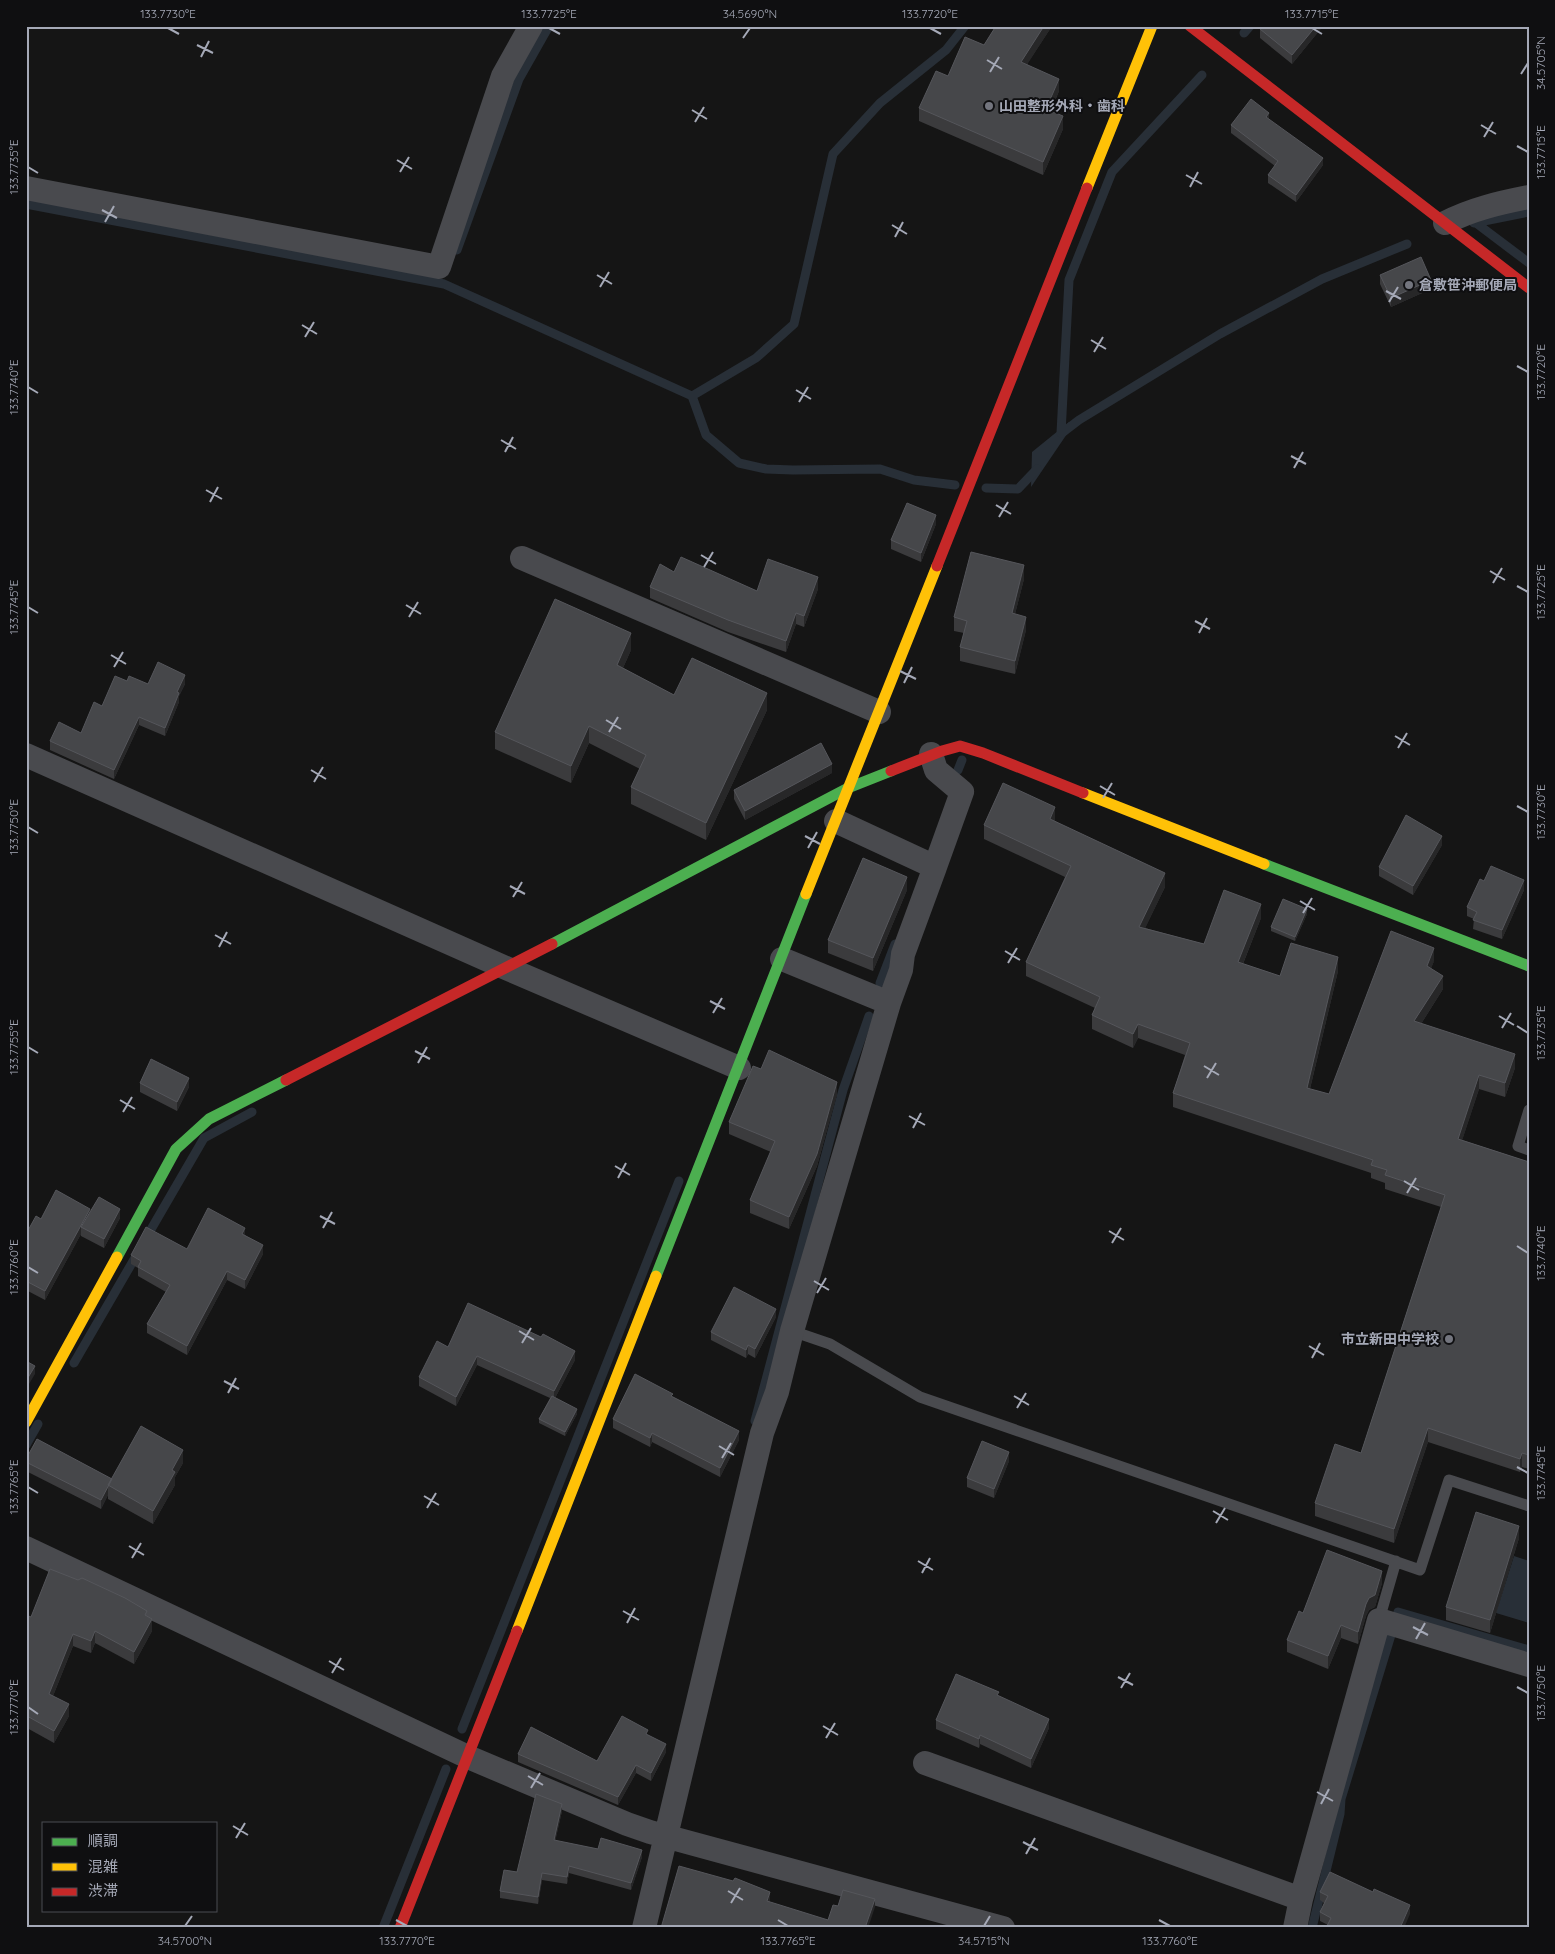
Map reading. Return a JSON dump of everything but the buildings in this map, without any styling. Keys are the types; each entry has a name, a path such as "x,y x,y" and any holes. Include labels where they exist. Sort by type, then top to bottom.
{"street":[{"path":"26,188 439,267 503,76 532,26"},
{"path":"400,1928 468,1757 731,1064 782,959 848,788 1152,26"},
{"path":"1190,26 1529,288"},
{"path":"1444,223 1463,213 1529,197"},
{"path":"522,558 879,712"},
{"path":"26,1422 176,1148 209,1119 506,968 848,788 934,762 960,746 983,752 1398,917 1529,966"},
{"path":"26,755 506,968 731,1064"},
{"path":"644,1928 659,1834 762,1433 777,1392 792,1331 889,1003 901,970 903,954 928,864 962,792 934,762"},
{"path":"836,821 928,864"},
{"path":"782,959 889,1003"},
{"path":"26,1548 468,1757 659,1834 1004,1928"},
{"path":"1295,1928 1302,1899 1389,1623 1529,1665"},
{"path":"925,1763 1302,1899"}],"lane":[{"path":"1529,1110 1518,1146 1529,1150"},
{"path":"792,1331 830,1344 920,1397 1420,1570 1449,1480 1529,1506"},
{"path":"1389,1623 1396,1561"}],"shaded area":[{"path":"1069,422 1071,428 1031,487 1032,452"},
{"path":"1514,1556 1529,1561 1529,1623 1496,1613"}],"waterway":[{"path":"457,250 519,79 549,26"},
{"path":"692,396 756,358 794,324 833,154 880,103 946,50 965,26"},
{"path":"1244,33 1250,26"},
{"path":"1061,433 1069,280 1112,172 1202,75"},
{"path":"26,204 444,284 692,396 706,435 739,463 766,469 880,469 914,480 955,485"},
{"path":"1474,223 1529,212"},
{"path":"1476,223 1529,263"},
{"path":"1062,433 1079,420 1220,334 1322,279 1407,244"},
{"path":"986,488 1018,489 1037,469"},
{"path":"958,770 962,760"},
{"path":"880,983 895,944"},
{"path":"755,1421 843,1090 869,1016"},
{"path":"146,1238 204,1138 252,1112"},
{"path":"462,1729 679,1181"},
{"path":"74,1363 136,1256"},
{"path":"26,1445 38,1424"},
{"path":"1312,1928 1340,1814 1341,1799 1398,1612 1529,1650"},
{"path":"383,1928 446,1769"}],"traffic: fast":[{"path":"552,944 848,788 891,771"},
{"path":"1264,864 1529,966"},
{"path":"656,1276 806,894"},
{"path":"117,1257 176,1149 209,1119 286,1080"}],"traffic: slow":[{"path":"1087,188 1152,26"},
{"path":"806,894 937,566"},
{"path":"1083,793 1264,864"},
{"path":"26,1422 117,1257"},
{"path":"517,1631 656,1276"}],"traffic: jam":[{"path":"1190,26 1529,288"},
{"path":"937,566 1087,188"},
{"path":"891,771 960,746 983,753 1083,793"},
{"path":"286,1080 552,944"},
{"path":"400,1928 517,1631"}],"place":[{"name":"山田整形外科・歯科","path":"989,106"},
{"name":"倉敷笹沖郵便局","path":"1409,285"},
{"name":"市立新田中学校","path":"1449,1339"}]}
